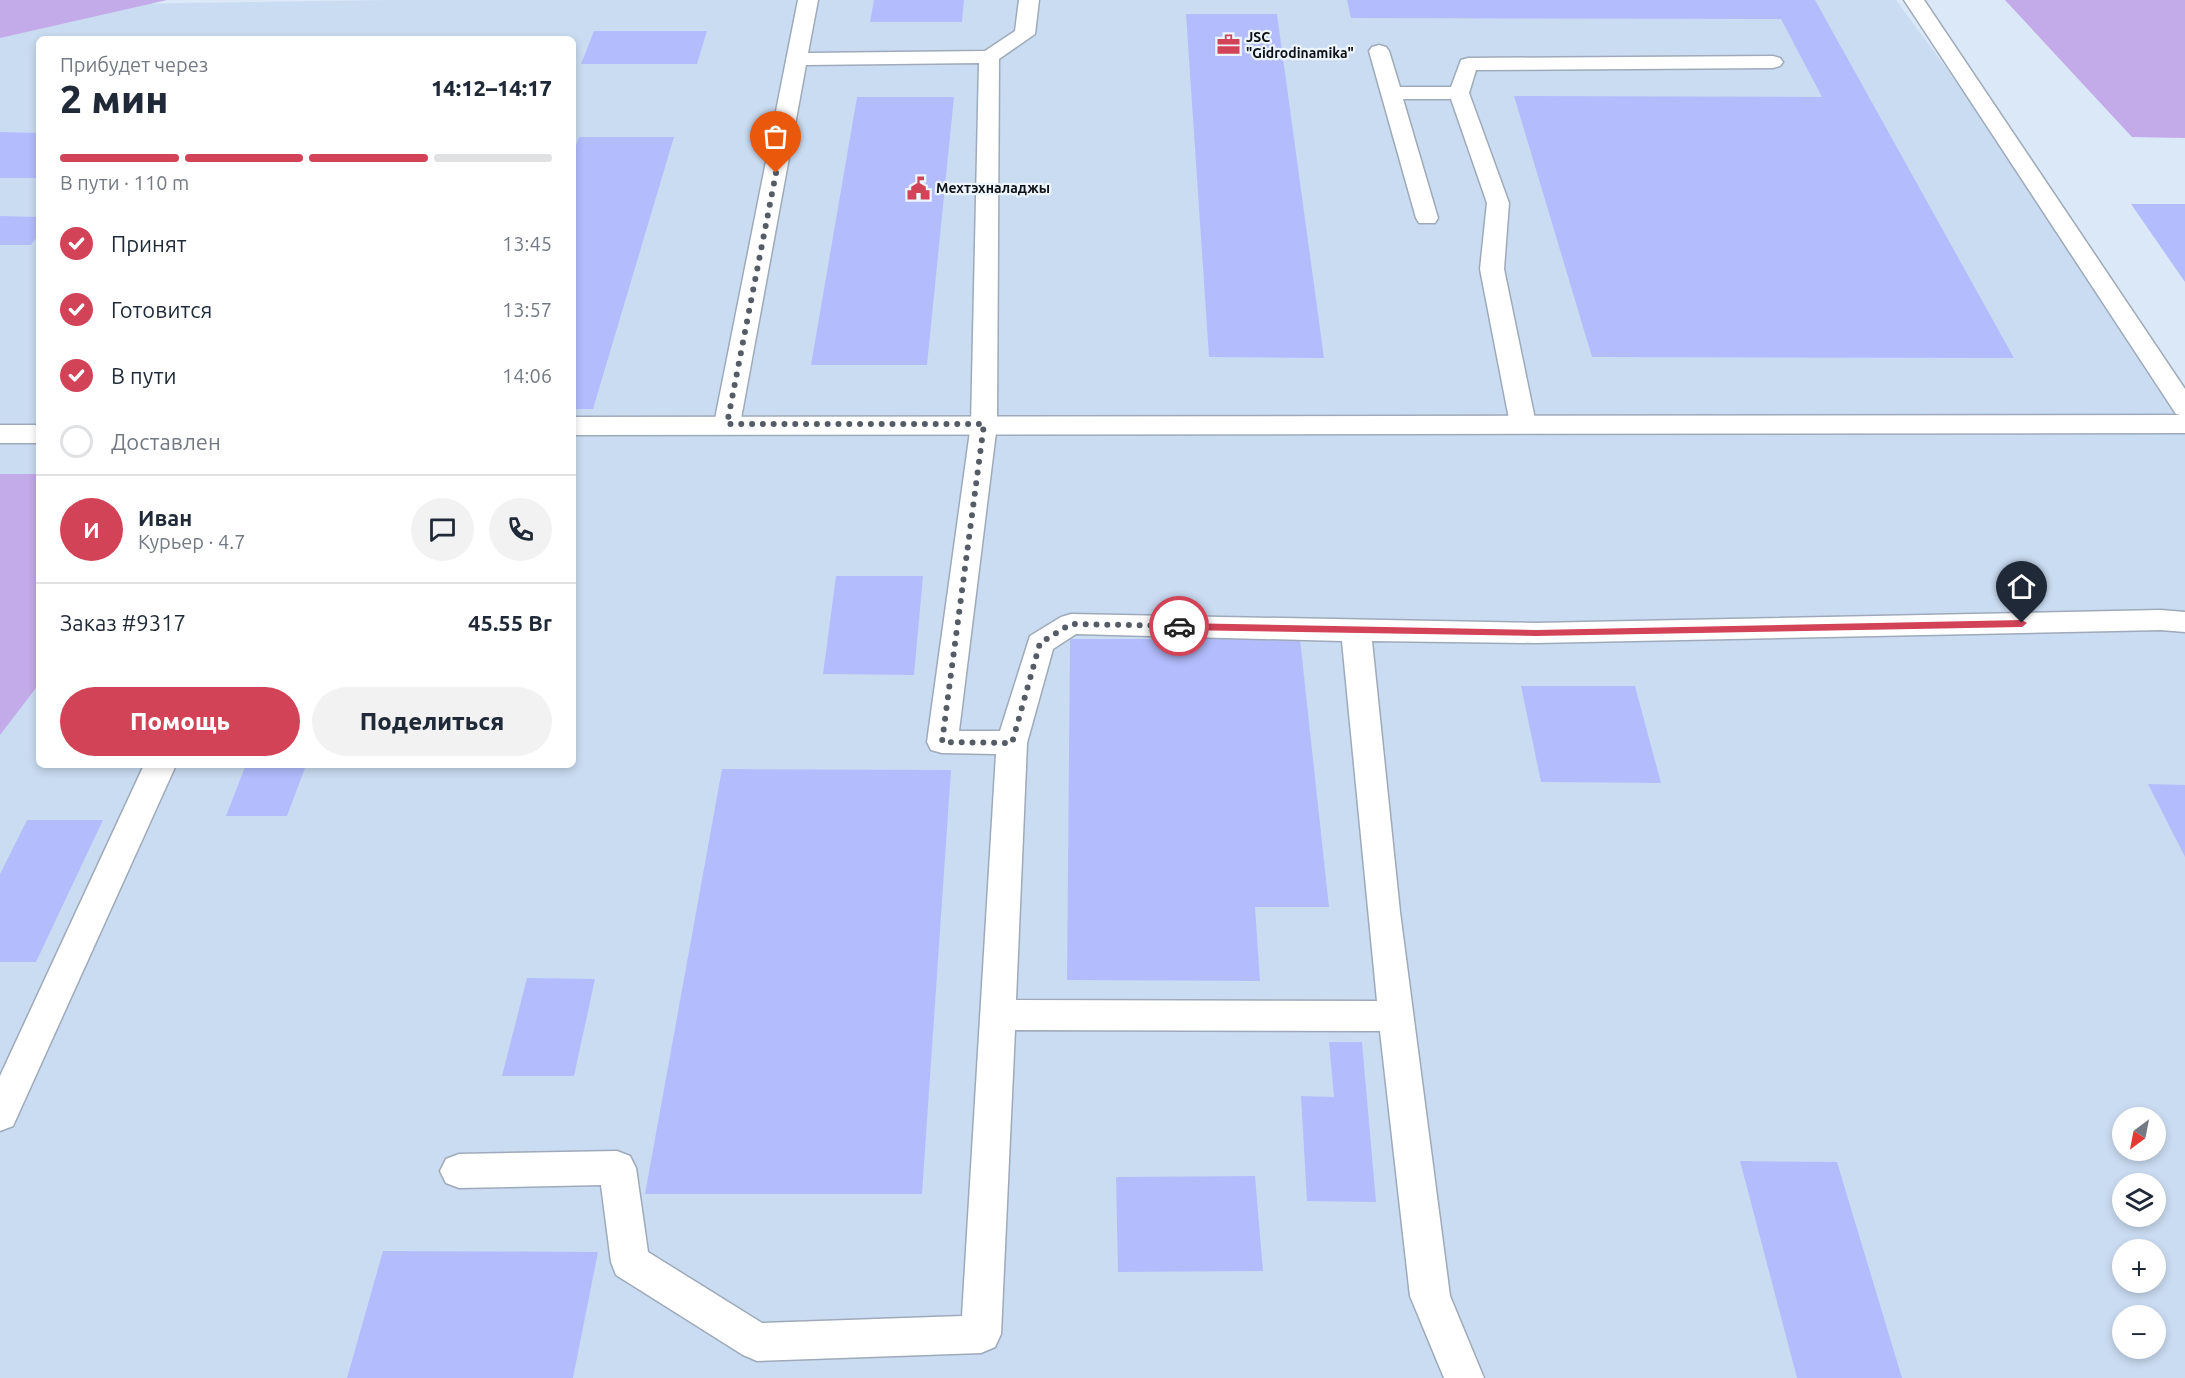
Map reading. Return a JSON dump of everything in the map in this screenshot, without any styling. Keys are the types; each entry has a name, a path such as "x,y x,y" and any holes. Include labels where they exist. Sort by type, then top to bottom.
{"street":[{"path":"576,426 2185,424"},
{"path":"0,434 36,434"}],"lane":[{"path":"727,424 808,0"},
{"path":"798,59 989,57 1025,34 1029,0"},
{"path":"1914,0 2185,408"},
{"path":"1379,51 1393,93 1427,218"},
{"path":"989,57 984,424 942,742 1012,743"},
{"path":"1523,424 1492,269 1498,203 1459,93 1468,64 1773,62"},
{"path":"1393,93 1459,93"},
{"path":"459,1171 617,1168 630,1262 757,1342 981,1335 1012,743 1040,643 1071,624 1536,633 2161,620 2185,622"},
{"path":"1356,631 1396,1016 1430,1296 1464,1378"},
{"path":"0,1115 159,768"},
{"path":"998,1015 1396,1016"}],"shaded area":[{"path":"0,0 167,0 0,38"},
{"path":"391,0 1896,0 2185,392 2185,1378 0,1378 0,6"},
{"path":"2005,0 2185,0 2185,138 2132,137"},
{"path":"0,474 36,474 36,688 0,735"}],"building":[{"path":"874,0 964,0 962,22 870,22"},
{"path":"1347,0 1815,0 2014,358 1592,357 1514,96 1822,97 1781,19 1351,18"},
{"path":"1186,14 1277,14 1324,358 1209,357"},
{"path":"594,31 707,31 697,64 581,64"},
{"path":"857,97 954,97 927,365 811,365"},
{"path":"0,132 36,133 36,178 0,178"},
{"path":"579,137 674,137 593,409 576,409 576,146"},
{"path":"2131,204 2185,204 2185,282"},
{"path":"0,216 36,217 36,238 31,245 0,245"},
{"path":"836,576 923,576 914,675 823,674"},
{"path":"1070,639 1300,639 1329,907 1255,907 1260,981 1067,980"},
{"path":"1521,686 1635,686 1661,783 1541,782"},
{"path":"245,768 305,768 287,816 226,816"},
{"path":"722,769 951,770 922,1194 645,1194"},
{"path":"2148,784 2185,785 2185,857"},
{"path":"27,820 103,820 36,962 0,962 0,874"},
{"path":"527,978 595,979 574,1076 502,1076"},
{"path":"1329,1042 1362,1042 1376,1202 1307,1201 1301,1096 1334,1097"},
{"path":"1740,1161 1837,1162 1902,1378 1797,1378"},
{"path":"1255,1176 1263,1271 1118,1272 1116,1177"},
{"path":"383,1251 598,1252 573,1378 347,1378"}],"way so far":[{"path":"776,173 727,424 984,424 942,742 1012,743 1040,643 1071,624 1179,626"}],"place":[{"name":"JSC \"Gidrodinamika\"","path":"1228,45"},
{"name":"Мехтэхналаджы","path":"918,188"}],"route":[{"path":"1179,626 1536,633 2022,623"}]}
